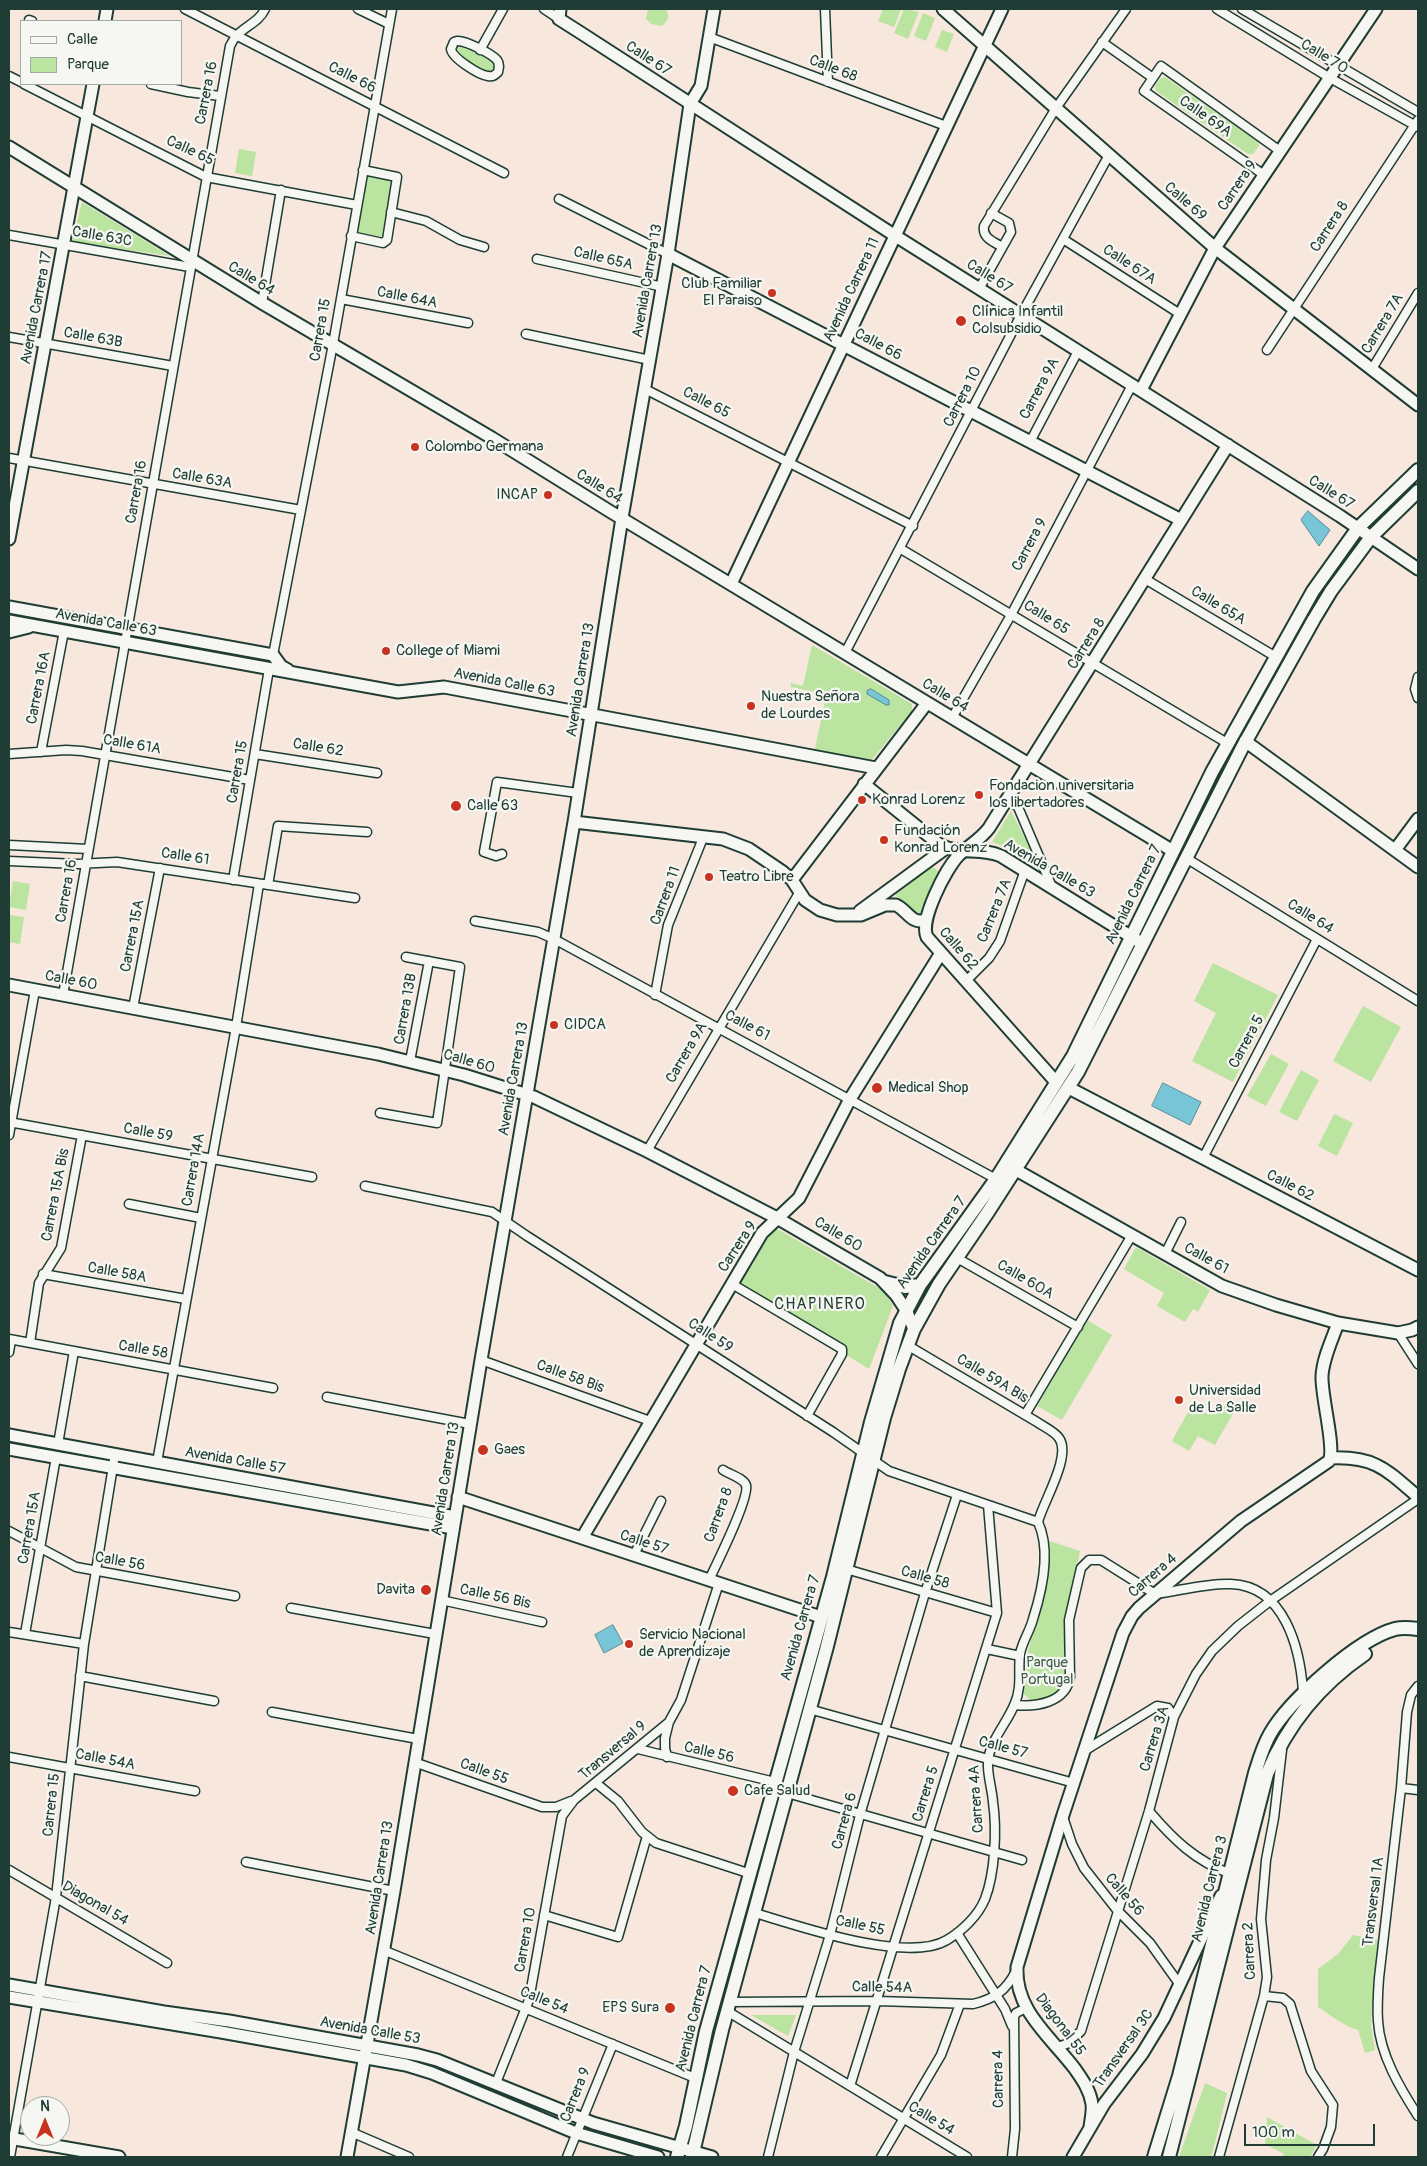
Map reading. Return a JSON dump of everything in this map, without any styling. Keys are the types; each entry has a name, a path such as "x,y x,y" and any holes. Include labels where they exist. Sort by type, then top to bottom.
{"main road":[{"name":"Avenida Carrera 7","path":"693,2154 729,2007 846,1570 892,1347 906,1310 920,1285 996,1179 1076,1050 1227,743 1320,580 1358,528 1418,470"},
{"name":"Avenida Carrera 7","path":"678,2152 706,2031 821,1617 868,1457 914,1329 939,1284 1069,1088 1092,1047 1245,741 1322,605 1372,537 1418,491"},
{"path":"885,1282 905,1287 920,1285"},
{"path":"1351,1659 1388,1632 1397,1629 1418,1629"},
{"path":"1351,1659 1394,1637 1409,1635 1418,1637"},
{"name":"Avenida Carrera 3","path":"1154,2157 1179,2076 1262,1752 1276,1724 1303,1691 1351,1659"},
{"name":"Avenida Carrera 3","path":"1170,2157 1262,1789 1283,1739 1307,1706 1351,1659"}],"street":[{"name":"Calle 66","path":"185,9 504,173"},
{"path":"236,35 259,18 266,9"},
{"path":"358,9 389,24"},
{"name":"Carrera 15","path":"273,655 333,344 392,9"},
{"path":"480,50 503,9"},
{"name":"Calle 67","path":"544,9 560,14 690,104 1358,528 1418,569"},
{"name":"Avenida Carrera 13","path":"347,2157 394,1891 470,1424 574,822 622,518 663,287 690,104 701,86 714,9"},
{"path":"825,9 828,82"},
{"name":"Calle 69","path":"943,9 1214,248 1418,405"},
{"name":"Avenida Carrera 11","path":"731,584 790,463 894,235 1002,9"},
{"path":"1002,247 985,236 983,231 991,213 1056,108 1126,9"},
{"name":"Calle 70","path":"1217,9 1330,78 1417,124"},
{"name":"Calle 70","path":"1242,9 1418,112"},
{"name":"Carrera 9","path":"952,718 1011,615 1086,471 1180,314 1214,248 1376,9"},
{"path":"1246,26 1252,15"},
{"name":"Carrera 16","path":"63,995 220,96 230,46 236,35"},
{"name":"Calle 68","path":"709,37 946,126"},
{"path":"1286,51 1294,39"},
{"path":"461,40 480,50 499,62 499,69 496,74 487,76 455,58 451,49 454,42 461,40"},
{"path":"1102,42 1153,78"},
{"name":"Calle 69A","path":"1264,174 1144,91 1161,66 1280,151"},
{"name":"Calle 65","path":"27,85 206,177 357,205"},
{"name":"Avenida Carrera 17","path":"9,539 93,85"},
{"path":"156,85 220,96"},
{"path":"1368,99 1375,86"},
{"name":"Carrera 8","path":"1267,350 1417,124"},
{"name":"Calle 64","path":"9,147 191,263 492,438 1173,851"},
{"name":"Carrera 10","path":"845,653 913,526 1021,315 1109,155"},
{"path":"351,236 386,242 392,212 397,177 363,170"},
{"path":"262,303 281,190"},
{"name":"Calle 66","path":"559,198 1181,520"},
{"path":"392,212 426,220 460,240 484,247"},
{"path":"979,289 1011,232 1009,223 991,213"},
{"name":"Calle 63C","path":"9,234 191,263"},
{"name":"Calle 67A","path":"1063,239 1180,314"},
{"name":"Calle 65A","path":"537,259 663,287"},
{"name":"Carrera 7A","path":"1372,369 1418,293"},
{"name":"Calle 64A","path":"340,299 468,323"},
{"path":"526,334 650,360"},
{"name":"Calle 63B","path":"9,337 173,366"},
{"name":"Carrera 9A","path":"1030,442 1078,351"},
{"name":"Calle 65","path":"645,389 913,526"},
{"name":"Carrera 8","path":"963,852 985,834 1228,445"},
{"name":"Calle 63A","path":"9,458 301,510"},
{"name":"Calle 65","path":"901,549 1227,743"},
{"name":"Calle 65A","path":"1146,579 1276,657"},
{"name":"Avenida Calle 63","path":"9,606 273,655"},
{"name":"Avenida Calle 63","path":"9,621 398,692 444,687 876,768"},
{"path":"9,632 19,628 38,626"},
{"name":"Carrera 16A","path":"41,752 64,630"},
{"path":"273,655 281,666 300,674"},
{"name":"Carrera 15","path":"233,880 269,669"},
{"path":"1418,677 1415,689 1418,698"},
{"path":"792,880 876,768 928,703"},
{"path":"1245,741 1418,867"},
{"name":"Calle 61A","path":"9,754 66,750 105,754 250,780"},
{"name":"Calle 62","path":"255,754 377,773"},
{"path":"502,854 489,855 484,852 497,782 578,793"},
{"name":"Avenida Calle 63","path":"864,784 932,840 946,848 963,852 994,853 1025,870 1143,944"},
{"path":"1005,802 1014,804 1020,812 1052,887"},
{"path":"1395,850 1418,819"},
{"name":"Calle 62","path":"574,822 723,839 742,846 792,880 805,900 820,910 837,915 851,916 869,913 891,904 900,906 914,920 922,922 925,920 927,937 1056,1082"},
{"path":"268,885 278,826 367,832"},
{"name":"Carrera 11","path":"655,995 668,925 704,838"},
{"path":"9,845 88,849"},
{"path":"851,916 869,906 946,848"},
{"path":"925,920 944,878 963,852"},
{"name":"Calle 64","path":"1186,858 1418,1001"},
{"name":"Calle 61","path":"9,861 86,864 117,862 355,898"},
{"path":"926,864 936,865 940,868 944,878"},
{"name":"Carrera 15A","path":"133,1008 160,868"},
{"name":"Carrera 7A","path":"966,981 989,958 1000,942 1025,870"},
{"name":"Carrera 14A","path":"157,1462 236,1027 259,884"},
{"name":"Carrera 9A","path":"647,1151 799,893"},
{"name":"Calle 61","path":"476,921 538,932 554,939 996,1179"},
{"name":"Carrera 5","path":"1203,1158 1317,939"},
{"name":"Carrera 9","path":"582,1538 762,1233 777,1218 792,1207 799,1198 850,1099 941,953"},
{"path":"380,1113 437,1123 460,967 406,957"},
{"name":"Carrera 13B","path":"410,1061 429,961"},
{"name":"Calle 60","path":"9,985 410,1061 527,1095 566,1111 777,1218 885,1282 906,1310 914,1329"},
{"path":"9,1135 36,990"},
{"name":"Calle 62","path":"1069,1088 1418,1270"},
{"name":"Calle 59","path":"10,1122 312,1177"},
{"name":"Carrera 15A Bis","path":"30,1343 39,1282 61,1248 82,1135"},
{"name":"Calle 61","path":"1016,1170 1222,1286 1276,1305 1338,1323 1398,1333 1418,1327"},
{"name":"Calle 59","path":"365,1186 492,1212 696,1343 894,1474 1038,1522"},
{"path":"129,1204 201,1218"},
{"path":"1165,1254 1181,1222"},
{"path":"1025,1415 1132,1235"},
{"name":"Calle 60A","path":"958,1258 1078,1327"},
{"name":"Calle 58A","path":"43,1274 186,1299"},
{"path":"732,1284 840,1347 842,1354 807,1416"},
{"path":"1338,1323 1327,1352 1322,1376 1323,1402 1332,1447 1331,1458 1354,1457 1374,1463 1392,1474 1418,1498"},
{"path":"1398,1333 1418,1364"},
{"path":"9,1352 10,1339"},
{"name":"Calle 58","path":"10,1339 272,1388"},
{"name":"Calle 59A Bis","path":"907,1345 1025,1415 1060,1439 1063,1450 1061,1462 1038,1522"},
{"path":"58,1444 74,1351"},
{"name":"Calle 58 Bis","path":"481,1360 650,1421"},
{"path":"327,1397 470,1424"},
{"name":"Avenida Calle 57","path":"9,1435 157,1462 454,1522"},
{"name":"Avenida Calle 57","path":"9,1449 454,1522"},
{"name":"Carrera 15","path":"10,2157 11,2138 56,1897 84,1644 115,1454"},
{"name":"Carrera 15A","path":"25,1634 56,1457"},
{"name":"Carrera 4","path":"1017,1967 1063,1815 1123,1632 1132,1616 1155,1594 1253,1512 1326,1465 1331,1458"},
{"name":"Carrera 8","path":"667,1757 665,1738 669,1722 681,1700 714,1582 746,1491 746,1485 742,1480 723,1470"},
{"name":"Carrera 6","path":"768,2157 794,2052 830,1934 860,1815 925,1593 957,1495"},
{"name":"Calle 57","path":"458,1497 821,1617"},
{"name":"Carrera 3A","path":"1058,2047 1069,2043 1080,2030 1149,1811 1174,1717 1196,1674 1212,1651 1238,1626 1270,1601 1418,1498"},
{"path":"634,1555 660,1501"},
{"name":"Carrera 5","path":"850,2086 930,1834 997,1613 988,1505"},
{"name":"Carrera 4A","path":"957,1933 976,1915 984,1901 990,1884 995,1822 988,1759 992,1747 1015,1704 1020,1685 1020,1656 1033,1620 1044,1565 1043,1533 1038,1522"},
{"name":"Calle 56","path":"9,1531 76,1568 235,1596"},
{"path":"1015,1704 1033,1706 1046,1702 1057,1697 1068,1686 1070,1677 1069,1620 1081,1568 1094,1558 1101,1560 1155,1594 1229,1584 1248,1587 1270,1601 1292,1633 1300,1662 1303,1691"},
{"name":"Calle 58","path":"846,1570 997,1613"},
{"name":"Calle 56 Bis","path":"441,1600 542,1622"},
{"path":"291,1608 435,1634"},
{"path":"9,1632 84,1644"},
{"path":"986,1649 1020,1656"},
{"path":"80,1676 214,1701"},
{"name":"Transversal 1A","path":"1418,1686 1410,1695 1408,1702 1401,1788 1379,1978 1378,2021 1382,2042 1397,2081 1418,2116"},
{"path":"1084,1752 1150,1708 1162,1706 1171,1711 1174,1717"},
{"name":"Calle 57","path":"809,1709 1074,1783"},
{"path":"272,1712 418,1738"},
{"name":"Transversal 9","path":"574,1800 596,1784 669,1722"},
{"name":"Carrera 2","path":"1219,2157 1264,1996 1267,1978 1261,1919 1266,1860 1274,1818 1283,1739"},
{"name":"Calle 56","path":"638,1749 775,1782"},
{"name":"Calle 54A","path":"9,1757 196,1791"},
{"name":"Calle 55","path":"414,1762 542,1807 556,1807 574,1800"},
{"path":"596,1784 618,1801 647,1836 666,1847 751,1874"},
{"path":"1401,1788 1418,1790"},
{"path":"787,1794 1022,1860"},
{"name":"Carrera 10","path":"496,2084 526,2009 560,1823 566,1808 574,1800"},
{"path":"1149,1811 1172,1838 1191,1854 1206,1864 1231,1874"},
{"name":"Calle 56","path":"1063,1815 1072,1844 1084,1868 1117,1910 1150,1943 1180,1985"},
{"path":"544,1915 618,1937 647,1836"},
{"path":"246,1862 394,1891"},
{"name":"Diagonal 54","path":"9,1870 167,1963"},
{"name":"Transversal 3C","path":"1073,2157 1104,2104 1152,2038 1180,1985 1231,1874"},
{"name":"Calle 55","path":"755,1913 830,1934 894,1947 929,1948 945,1942 957,1933"},
{"path":"957,1933 996,1996 1013,2028"},
{"name":"Calle 54","path":"383,1950 695,2078"},
{"path":"996,1996 1006,1987 1017,1967"},
{"name":"Diagonal 55","path":"1017,1967 1018,1988 1026,2008 1058,2047 1086,2087 1092,2103 1090,2127"},
{"name":"Avenida Calle 53","path":"9,1985 38,1996 406,2065 432,2073 576,2133 658,2157"},
{"name":"Avenida Calle 53","path":"9,1997 38,1996 229,2020 429,2057 582,2119 678,2152 711,2157"},
{"name":"Calle 54A","path":"729,2007 810,2001 960,2004 985,2001 996,1996"},
{"path":"1264,1996 1283,1998 1290,2004 1311,2071 1333,2105 1331,2127 1324,2149 1318,2157"},
{"path":"881,2157 940,2054 960,2004"},
{"name":"Calle 54","path":"729,2007 794,2052 967,2157"},
{"name":"Carrera 4","path":"1012,2157 1015,2129 1013,2028 1016,2013 1026,2008"},
{"name":"Carrera 9","path":"567,2157 613,2044"},
{"path":"351,2132 409,2157"},
{"path":"11,2138 119,2157"}],"green space":[{"path":"648,9 666,9 668,18 666,22 662,26 651,24 646,19"},
{"path":"883,9 901,9 894,27 878,21"},
{"path":"904,9 919,12 908,39 894,33"},
{"path":"923,13 935,18 926,41 914,36"},
{"path":"942,30 954,34 947,52 935,47"},
{"path":"461,42 495,61 498,69 490,75 456,56 453,46"},
{"path":"1165,77 1258,142 1259,146 1253,154 1248,154 1156,91 1155,86 1161,78"},
{"path":"239,149 256,152 252,176 235,173"},
{"path":"366,175 393,180 383,237 356,232"},
{"path":"82,202 170,256 72,242"},
{"path":"812,645 912,704 912,711 870,762 814,753 827,692 816,689 815,692 791,687 791,683 803,686"},
{"path":"1011,811 1036,860 992,842"},
{"path":"928,868 935,868 938,871 938,877 919,918 895,894"},
{"path":"13,881 30,884 26,910 9,907"},
{"path":"9,915 24,917 20,944 9,942"},
{"path":"1213,963 1278,995 1233,1082 1192,1061 1216,1013 1194,1001"},
{"path":"1363,1006 1401,1027 1371,1082 1333,1061"},
{"path":"1271,1054 1289,1064 1266,1106 1247,1096"},
{"path":"1301,1070 1319,1080 1297,1121 1279,1112"},
{"path":"1334,1114 1353,1123 1337,1156 1318,1146"},
{"path":"774,1227 884,1291 893,1306 869,1369 738,1288"},
{"path":"1136,1247 1210,1290 1198,1312 1193,1309 1185,1322 1157,1306 1164,1293 1124,1269"},
{"path":"1087,1320 1112,1335 1062,1420 1037,1406"},
{"path":"1217,1402 1234,1412 1215,1445 1198,1436 1189,1451 1172,1441 1192,1405 1209,1415"},
{"path":"10,1439 105,1455 105,1459 9,1444"},
{"path":"125,1460 253,1484 252,1487 124,1463"},
{"name":"Parque Portugal","path":"1047,1540 1080,1551 1065,1628 1066,1680 1054,1695 1044,1700 1030,1700 1024,1694 1028,1651 1042,1599"},
{"path":"1353,1935 1378,1940 1371,2025 1375,2050 1365,2053 1358,2030 1342,2023 1318,2007 1318,1969 1338,1954"},
{"path":"751,2015 796,2015 788,2036"},
{"path":"1205,2083 1227,2093 1213,2151 1210,2157 1179,2157"},
{"path":"1267,2117 1317,2145 1310,2157 1282,2157 1284,2154 1265,2144"}],"water":[{"path":"1308,511 1330,530 1319,546 1301,520"},
{"path":"871,689 889,700 889,705 867,694 867,691"},
{"path":"1163,1083 1201,1102 1190,1125 1152,1106"},
{"path":"613,1625 623,1643 604,1653 595,1635"}],"place":[{"name":"Club Familiar El Paraiso","path":"772,293"},
{"name":"Clínica Infantil Colsubsidio","path":"961,321"},
{"name":"Colombo Germana","path":"415,447"},
{"name":"INCAP","path":"548,495"},
{"name":"College of Miami","path":"386,651"},
{"name":"Nuestra Señora de Lourdes","path":"751,706"},
{"name":"Fondacion universitaria los libertadores","path":"979,795"},
{"name":"Konrad Lorenz","path":"862,800"},
{"name":"Calle 63","path":"456,806"},
{"name":"Fundación Konrad Lorenz","path":"884,840"},
{"name":"Teatro Libre","path":"709,877"},
{"name":"CIDCA","path":"554,1025"},
{"name":"Medical Shop","path":"877,1088"},
{"name":"Universidad de La Salle","path":"1179,1400"},
{"name":"Gaes","path":"483,1450"},
{"name":"Davita","path":"426,1590"},
{"name":"Servicio Nacional de Aprendizaje","path":"629,1644"},
{"name":"Cafe Salud","path":"733,1791"},
{"name":"EPS Sura","path":"670,2008"}],"district":[{"name":"CHAPINERO","path":"820,1305"}]}
